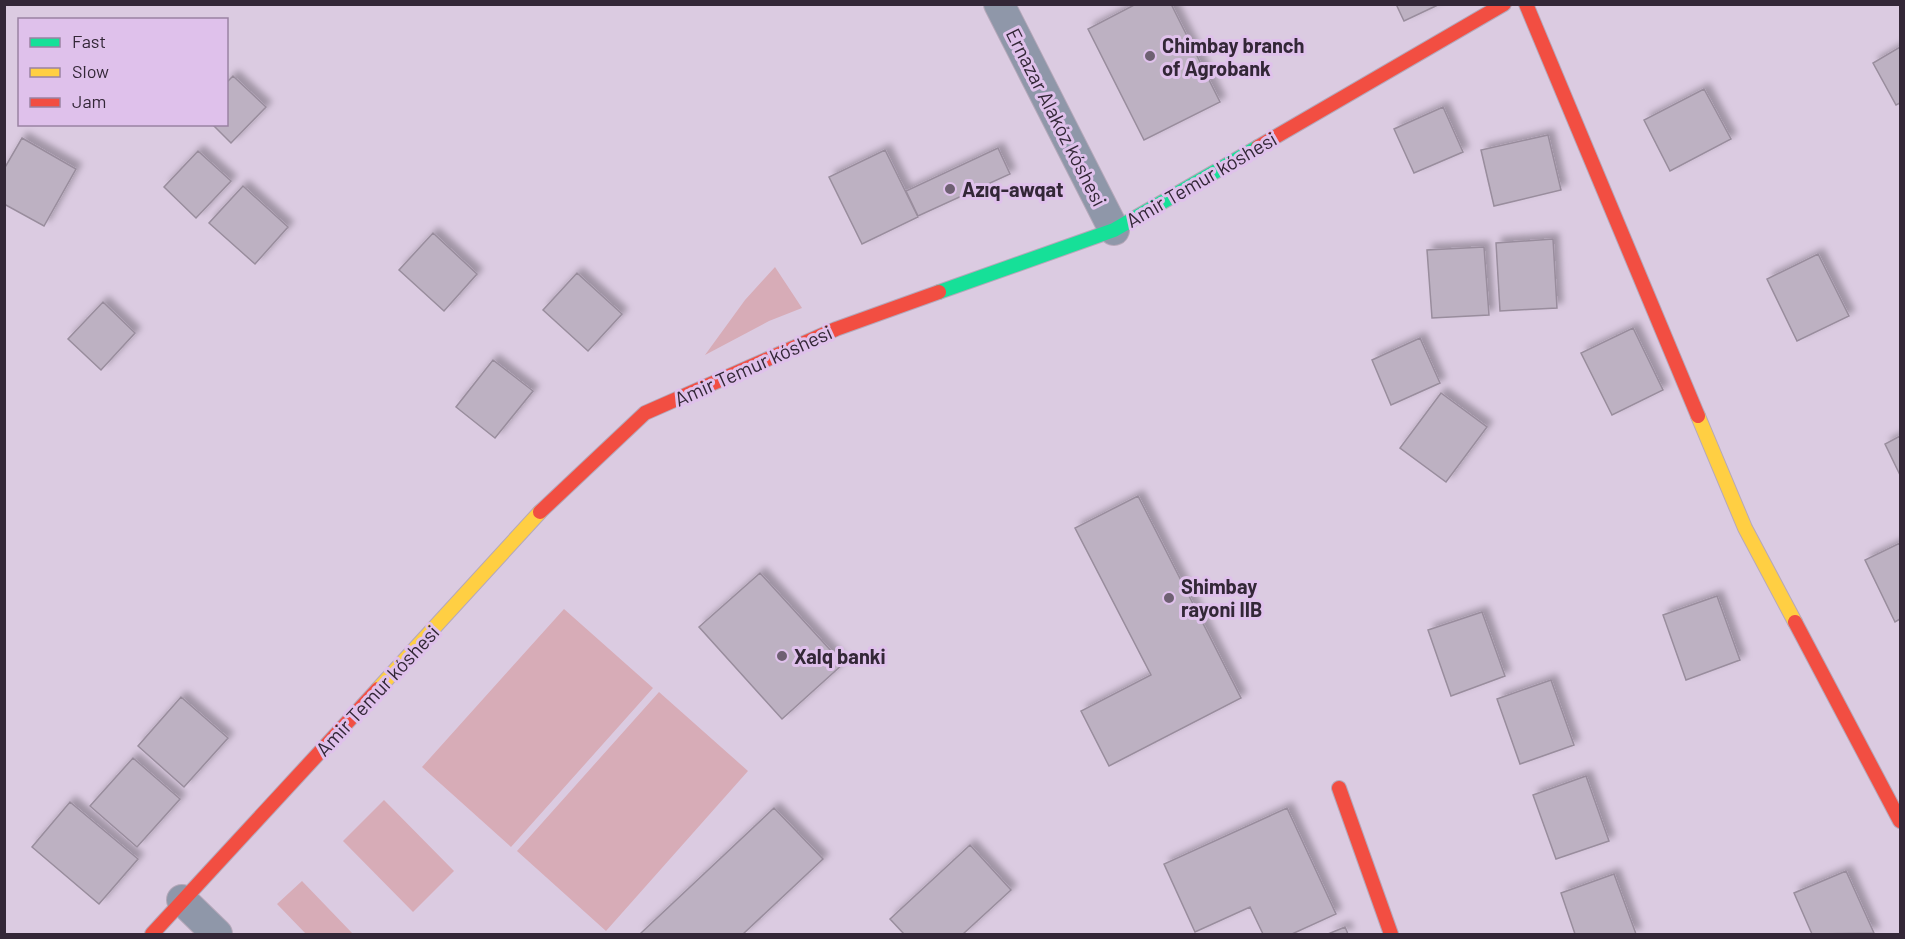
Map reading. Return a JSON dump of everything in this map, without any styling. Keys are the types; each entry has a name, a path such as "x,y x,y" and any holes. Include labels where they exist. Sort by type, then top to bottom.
{"street":[{"name":"Ernazar Alakóz kóshesi","path":"999,4 1114,230"},
{"name":"Amir Temur kóshesi","path":"152,934 558,494 645,413 836,328 1114,230 1504,4"},
{"path":"1526,4 1745,528 1900,821"},
{"path":"1339,788 1391,934"},
{"path":"182,900 217,934"}],"shaded area":[{"path":"775,267 802,308 769,321 705,355 745,300"},
{"path":"564,609 653,688 511,847 422,767"},
{"path":"659,692 748,771 606,931 517,851"},
{"path":"384,800 454,871 413,912 343,841"},
{"path":"302,881 353,934 306,934 277,904"}],"building":[{"name":"Chimbay branch of Agrobank","path":"1136,4 1171,4 1220,102 1144,140 1088,29"},
{"path":"1396,4 1440,4 1404,21"},
{"path":"1900,47 1900,103 1896,105 1873,63"},
{"path":"233,76 266,107 231,143 214,126 228,126 228,81"},
{"path":"1704,89 1731,139 1670,171 1644,120"},
{"path":"1443,107 1463,152 1414,173 1394,129"},
{"path":"1548,135 1561,190 1494,206 1481,150"},
{"path":"22,138 76,169 44,226 4,204 4,169"},
{"path":"998,148 1010,174 918,216 906,191"},
{"path":"885,150 918,217 862,244 829,177"},
{"path":"198,151 231,181 196,218 164,187"},
{"path":"243,186 288,227 255,264 209,223"},
{"path":"433,233 477,274 444,311 399,270"},
{"path":"1553,239 1557,308 1500,311 1496,243"},
{"path":"1484,247 1489,315 1432,318 1427,250"},
{"path":"1818,254 1849,316 1797,341 1767,279"},
{"path":"577,273 622,314 588,351 543,310"},
{"path":"103,302 135,333 101,370 68,339"},
{"path":"1633,328 1663,390 1612,415 1581,353"},
{"path":"1420,338 1440,383 1391,405 1372,360"},
{"path":"493,360 533,391 495,438 456,407"},
{"path":"1441,393 1487,427 1446,482 1400,448"},
{"path":"1900,436 1900,475 1885,444"},
{"path":"1138,496 1241,698 1109,766 1081,711 1151,675 1075,528"},
{"path":"1900,543 1900,619 1895,622 1865,560"},
{"path":"760,573 843,664 782,719 699,627"},
{"path":"1717,596 1740,660 1686,680 1663,615"},
{"path":"1482,612 1505,676 1451,696 1428,630"},
{"path":"1551,680 1574,745 1520,764 1497,699"},
{"path":"181,697 228,738 184,787 138,746"},
{"path":"133,758 180,799 137,847 90,806"},
{"path":"1586,776 1609,841 1556,859 1533,795"},
{"path":"70,802 138,859 99,904 32,847"},
{"path":"774,808 823,859 743,934 640,934"},
{"path":"1287,808 1336,914 1292,934 1263,934 1250,907 1195,932 1164,864"},
{"path":"970,845 1011,890 963,934 904,934 890,919"},
{"path":"1846,871 1874,933 1812,934 1794,893"},
{"path":"1614,874 1636,934 1575,934 1561,893"},
{"path":"1345,927 1348,934 1328,934"}],"traffic: fast":[{"path":"939,292 1114,230 1258,147"}],"traffic: slow":[{"path":"1698,416 1745,528 1795,622"},
{"path":"378,689 540,512"}],"traffic: jam":[{"path":"1258,147 1504,4"},
{"path":"1526,4 1698,416"},
{"path":"540,512 645,413 836,329 939,292"},
{"path":"1795,622 1900,821"},
{"path":"152,934 378,689"},
{"path":"1339,788 1391,934"}],"place":[{"name":"Chimbay branch of Agrobank","path":"1150,56"},
{"name":"Azıq-awqat","path":"950,189"},
{"name":"Shimbay rayoni IIB","path":"1169,598"},
{"name":"Xalq banki","path":"782,656"}]}
